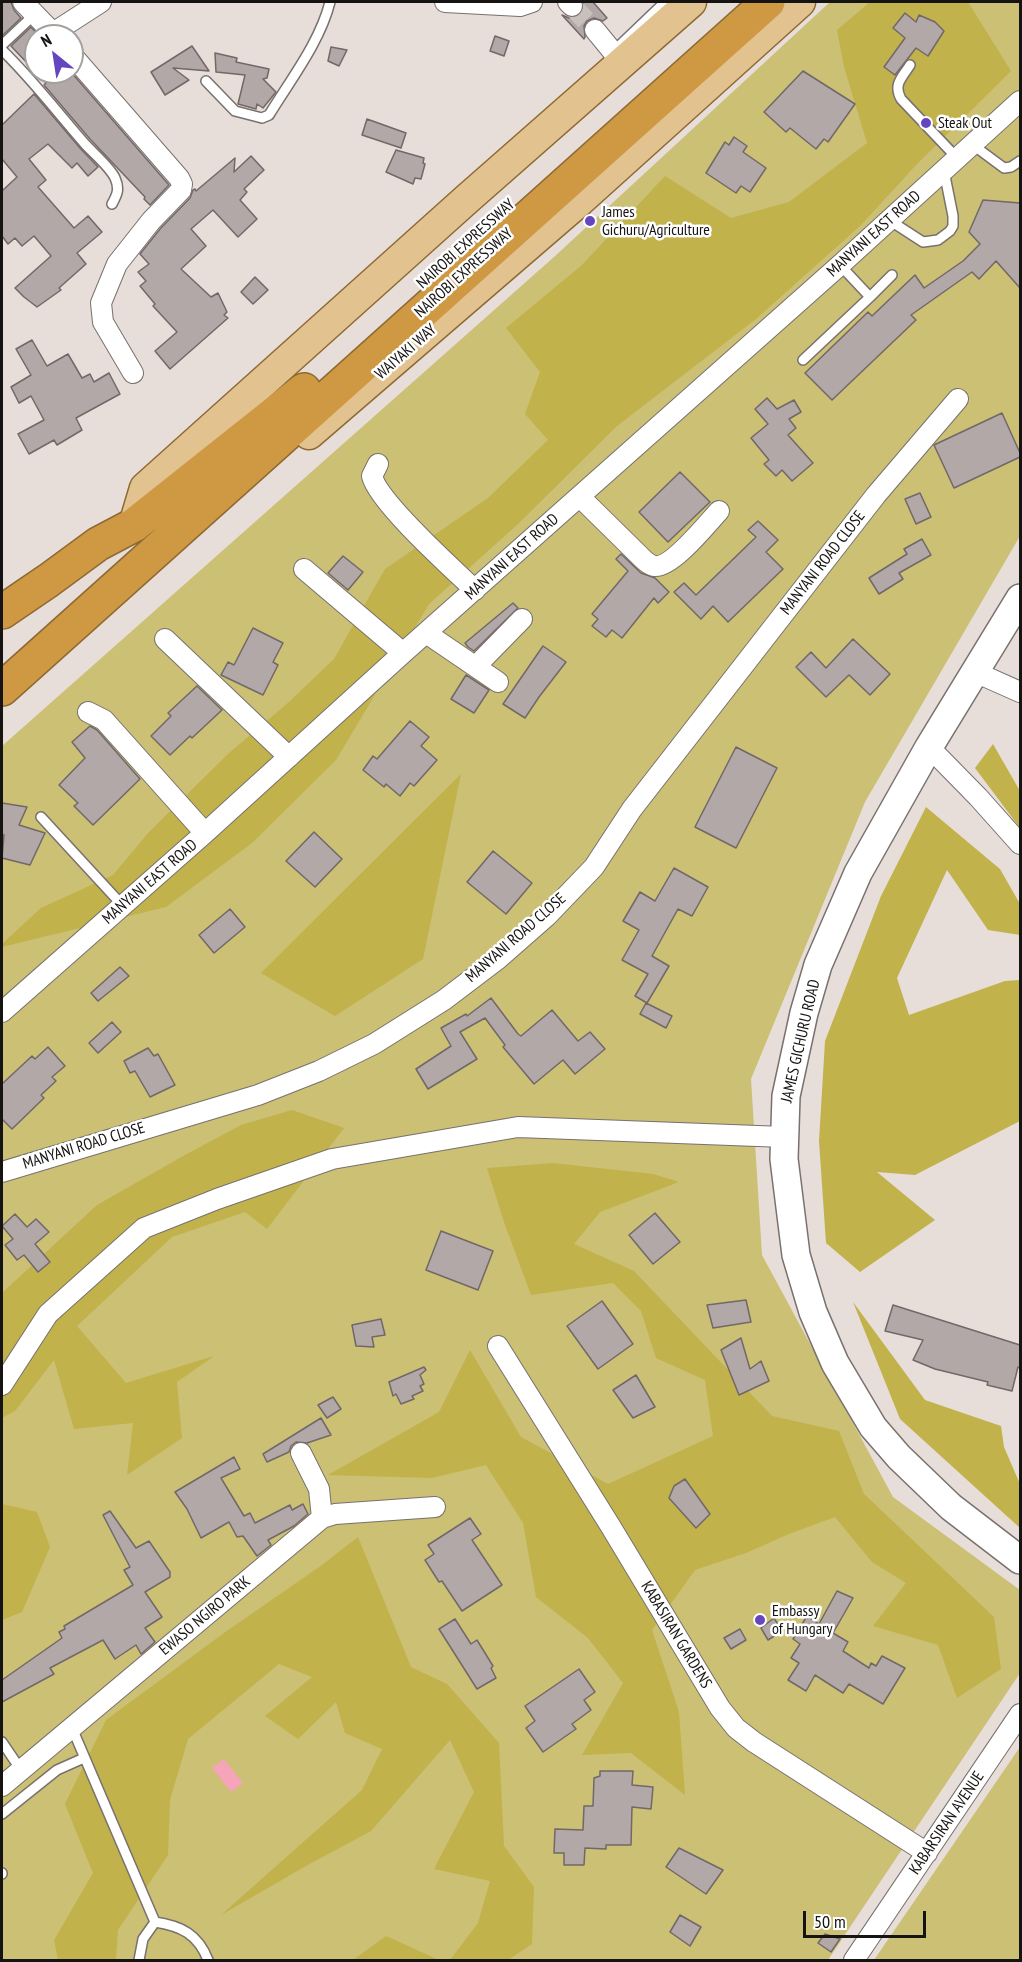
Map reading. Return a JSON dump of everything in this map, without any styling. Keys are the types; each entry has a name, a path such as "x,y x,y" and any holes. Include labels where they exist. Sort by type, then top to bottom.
{"highway":[{"name":"NAIROBI EXPRESSWAY","path":"162,547 553,165 737,2"},
{"name":"NAIROBI EXPRESSWAY","path":"134,525 337,374 768,2"},
{"path":"2,612 98,544 134,525"},
{"name":"WAIYAKI WAY","path":"2,689 162,547"}],"main road":[{"path":"134,525 145,488 616,58 692,2"},
{"name":"WAIYAKI WAY","path":"162,547 229,503 378,376 800,2"},
{"name":"JAMES GICHURU ROAD","path":"1020,598 928,747 858,873 818,965 804,1013 786,1096 784,1137 784,1159 796,1255 813,1312 835,1363 873,1427 899,1457 951,1507 1020,1560"}],"street":[{"path":"69,24 101,2"},
{"path":"445,2 520,6 532,2"},
{"path":"28,8 45,24"},
{"path":"595,30 616,58"},
{"path":"84,69 182,184 181,190 151,221 117,264 101,303 103,322 133,373"},
{"name":"MANYANI EAST ROAD","path":"2,1012 840,265 1020,101"},
{"name":"MANYANI ROAD CLOSE","path":"2,1172 258,1095 319,1071 384,1038 444,1000 498,959 547,916 594,867 632,809 876,495 958,399"},
{"path":"378,464 372,476 379,491 402,518 475,590"},
{"path":"580,497 652,566 661,566 672,560 719,511"},
{"path":"304,569 403,653"},
{"path":"476,666 522,619"},
{"path":"426,633 498,682"},
{"path":"165,639 289,757"},
{"path":"975,672 1020,692"},
{"path":"88,711 104,720 205,833"},
{"path":"928,747 978,797 1020,844"},
{"path":"2,1385 48,1314 144,1228 216,1199 332,1159 518,1127 784,1137"},
{"name":"KABASIRAN GARDENS","path":"498,1346 605,1517 720,1708 736,1728 754,1742 927,1853"},
{"path":"301,1453 320,1489 322,1518 335,1514 435,1507"},
{"name":"EWASO NGIRO PARK","path":"2,1786 322,1518"},
{"name":"KABARSIRAN AVENUE","path":"854,1960 1020,1714"}],"lane":[{"path":"206,81 235,111 262,118 269,115 311,46 326,17 330,2"},
{"path":"616,58 665,2"},
{"path":"28,8 2,48 114,176 118,194 112,204"},
{"path":"889,220 923,242 938,240 953,226 951,165 896,91 897,85 910,65"},
{"path":"973,145 1004,168 1020,161"},
{"path":"840,265 870,297"},
{"path":"803,360 892,275"},
{"path":"41,817 123,906"},
{"path":"72,1728 155,1922"},
{"path":"2,1742 21,1770"},
{"path":"2,1814 57,1770 84,1758"},
{"path":"139,1960 143,1939 155,1922"},
{"path":"155,1922 174,1925 190,1933 204,1950 208,1960"}],"shaded area":[{"path":"830,2 1020,3 1020,536 865,802 751,1079 762,1255 893,1497 1020,1590 1020,1673 828,1960 2,1960 2,746 554,257"},
{"path":"870,2 968,2 1011,71 917,164 861,225 756,319 617,426 518,524 429,604 336,760 252,843 166,907 2,947 2,944 41,908 113,875 149,832 228,754 289,702 334,659 385,569 488,498 548,440 525,414 540,372 506,328 582,265 665,176 731,218 789,202 867,143 844,67 837,30"},
{"path":"993,744 1020,791 1020,828 975,768"},
{"path":"461,774 423,959 335,1016 261,973"},
{"path":"926,807 1000,869 1020,904 1020,935 988,930 947,870 897,978 909,1015 1005,981 1020,980 1020,1121 915,1175 877,1172 935,1220 860,1272 826,1243 819,1141 825,1041 881,896"},
{"path":"292,1110 344,1128 267,1229 245,1212 172,1237 77,1326 126,1383 214,1356 177,1382 182,1438 127,1475 133,1423 74,1429 54,1360 15,1411 2,1418 2,1293 97,1205 241,1125"},
{"path":"553,1163 653,1174 679,1182 600,1212 574,1244 634,1271 772,1416 839,1431 864,1494 994,1617 1001,1669 957,1698 938,1645 873,1626 906,1583 872,1562 835,1517 746,1553 695,1570 652,1630 679,1712 685,1795 631,1753 582,1755 623,1683 588,1638 536,1597 523,1523 486,1465 432,1478 328,1475 439,1412 470,1350 521,1437 608,1484 713,1436 705,1380 656,1358 641,1311 613,1283 531,1295 487,1168"},
{"path":"853,1302 925,1400 1001,1426 1004,1447 1020,1484 1020,1528 900,1419"},
{"path":"2,1504 37,1512 50,1547 22,1612 2,1620"},
{"path":"358,1537 411,1667 447,1684 499,1743 504,1846 534,1887 532,1944 508,1960 450,1960 478,1923 490,1881 434,1869 474,1792 450,1740 371,1831 221,1915 362,1790 382,1749 345,1733 336,1702 298,1739 265,1716 312,1677 279,1664 188,1739 170,1800 168,1855 118,1930 116,1960 58,1960 54,1940 93,1873 65,1804 106,1720"},
{"path":"1020,1747 1020,1960 874,1960"},
{"path":"224,1759 243,1783 231,1792 212,1768"},
{"path":"386,1936 439,1960 353,1960"}],"building":[{"path":"2,2 11,2 21,18 2,36"},
{"path":"583,2 593,2 607,18 603,21 594,18 587,21 584,26 584,39 562,15 569,18 580,15"},
{"path":"905,13 916,22 919,15 935,22 944,31 928,56 916,48 895,75 884,67 905,38 893,28"},
{"path":"24,34 24,60 11,46"},
{"path":"495,36 509,41 504,56 490,51"},
{"path":"192,46 209,71 173,68 189,80 165,95 151,72"},
{"path":"331,47 347,50 339,66 328,61"},
{"path":"215,53 237,58 236,62 269,69 267,78 263,79 276,92 263,108 257,104 256,109 238,104 245,75 216,72"},
{"path":"803,71 855,104 828,142 824,139 816,149 790,128 786,132 764,112"},
{"path":"81,84 169,185 150,205 144,199 145,197 90,139 44,85"},
{"path":"34,94 98,167 88,176 77,163 72,168 48,144 29,159 46,180 38,187 74,228 88,216 102,232 77,253 86,264 59,288 61,290 37,307 15,288 51,256 34,236 22,246 15,238 8,244 2,236 2,191 17,177 2,159 2,125"},
{"path":"367,119 406,133 401,148 362,135"},
{"path":"734,137 747,146 743,152 766,168 750,192 741,186 736,193 706,173 725,142 729,145"},
{"path":"396,150 424,158 423,163 425,164 421,179 415,178 413,184 386,172"},
{"path":"251,156 264,170 244,189 247,192 240,200 257,219 238,237 213,210 191,229 206,246 181,269 211,297 218,293 227,312 224,315 228,318 170,369 155,351 177,332 153,306 155,304 140,286 146,281 138,272 149,264 140,254 190,198 193,190 196,191 235,158 234,172"},
{"path":"983,200 1020,203 1020,288 996,261 979,279 972,272 911,315 916,320 832,400 805,373 868,312 872,316 915,275 924,288 963,261 980,244 969,232"},
{"path":"255,277 268,290 253,304 241,292"},
{"path":"32,340 47,366 68,354 82,378 90,374 94,382 109,373 120,394 76,418 82,430 57,445 54,440 29,454 18,434 44,420 31,396 19,403 11,387 31,375 16,349"},
{"path":"767,398 777,409 794,400 801,412 789,419 796,428 788,435 813,463 792,481 782,470 776,476 764,464 769,460 751,438 768,424 755,409"},
{"path":"1002,413 1020,457 954,488 934,445"},
{"path":"680,472 710,502 668,542 639,512"},
{"path":"920,493 931,517 916,524 905,499"},
{"path":"758,521 778,540 766,552 783,569 728,622 713,606 701,619 674,592 684,583 696,595 756,537 748,530"},
{"path":"922,539 931,555 899,573 903,579 879,594 869,578 907,554 904,549"},
{"path":"621,554 641,573 655,578 669,592 658,603 654,598 622,638 612,630 606,637 592,626 598,619 592,614 628,571 616,559"},
{"path":"343,556 363,572 348,590 328,573"},
{"path":"513,603 518,608 474,651 468,647 465,643"},
{"path":"253,628 283,643 273,662 278,665 263,695 221,675 228,662 234,665"},
{"path":"853,639 890,674 870,695 849,675 826,697 796,667 811,652 826,668"},
{"path":"543,646 566,662 525,718 503,704"},
{"path":"466,675 489,690 474,713 451,699"},
{"path":"197,686 222,710 170,755 151,736 171,716 168,713"},
{"path":"410,721 429,737 421,746 437,760 414,786 410,783 400,796 386,784 384,787 363,770 373,756 377,759"},
{"path":"90,726 97,730 140,779 93,825 74,806 78,803 59,785 85,758 72,742"},
{"path":"736,747 777,768 736,848 695,827"},
{"path":"2,803 27,807 19,825 45,833 30,865 2,858 4,835 2,834"},
{"path":"314,832 342,859 315,887 286,861"},
{"path":"493,851 532,883 506,914 467,882"},
{"path":"674,868 708,887 692,916 678,909 652,956 669,966 647,1003 635,996 648,974 622,960 639,930 623,921 640,892 655,901"},
{"path":"230,909 245,927 214,953 199,935"},
{"path":"120,967 129,976 98,1001 91,993"},
{"path":"491,998 521,1036 552,1010 578,1041 590,1032 605,1049 575,1074 563,1060 534,1084 503,1047 505,1045 485,1018 460,1032 477,1059 428,1089 416,1069 451,1046 441,1028 466,1014 467,1016"},
{"path":"646,1003 672,1016 666,1028 640,1014"},
{"path":"112,1022 121,1032 98,1053 89,1043"},
{"path":"48,1047 65,1066 52,1077 56,1081 41,1095 44,1098 12,1129 2,1119 2,1084 32,1056 35,1059"},
{"path":"148,1048 154,1056 158,1054 175,1085 150,1097 135,1071 130,1073 124,1061"},
{"path":"655,1213 680,1242 653,1264 629,1235"},
{"path":"15,1214 27,1227 36,1219 49,1232 35,1244 50,1262 38,1272 24,1255 17,1260 5,1245 13,1239 2,1226"},
{"path":"441,1231 493,1251 478,1290 426,1270"},
{"path":"746,1300 751,1322 713,1328 707,1305"},
{"path":"602,1301 633,1344 598,1369 567,1326"},
{"path":"893,1305 1020,1345 1020,1368 1018,1367 1012,1391 987,1385 988,1382 935,1369 913,1360 923,1340 885,1331"},
{"path":"381,1319 385,1335 372,1337 374,1347 356,1346 352,1325"},
{"path":"741,1338 750,1369 761,1361 769,1381 739,1395 721,1350"},
{"path":"424,1367 426,1370 420,1375 424,1384 420,1386 423,1391 412,1396 414,1399 401,1404 396,1394 393,1396 389,1382"},
{"path":"636,1375 655,1407 633,1418 613,1390"},
{"path":"333,1397 341,1409 327,1418 318,1405"},
{"path":"321,1418 331,1435 307,1443 296,1442 291,1446 289,1452 267,1462 263,1454"},
{"path":"234,1457 240,1469 221,1478 244,1516 250,1513 255,1523 290,1505 292,1510 303,1504 308,1514 294,1526 268,1540 271,1545 257,1556 243,1536 237,1537 229,1522 201,1538 187,1509 175,1492"},
{"path":"685,1479 710,1514 696,1528 669,1498 674,1486"},
{"path":"110,1511 136,1548 149,1541 170,1572 170,1577 145,1592 162,1617 145,1628 155,1642 141,1654 136,1645 115,1659 103,1640 50,1668 54,1674 2,1702 2,1680 62,1638 59,1632 65,1629 64,1626 133,1585 124,1570 130,1567 103,1515"},
{"path":"470,1518 481,1534 472,1540 502,1585 462,1611 425,1560 434,1554 428,1545"},
{"path":"837,1591 853,1598 833,1633 848,1642 843,1651 869,1668 871,1663 876,1666 882,1656 905,1668 883,1704 849,1684 843,1693 815,1675 806,1691 788,1680 799,1663 791,1658 800,1644 793,1639 807,1616 819,1624"},
{"path":"774,1618 782,1631 768,1640 761,1628"},
{"path":"455,1619 471,1644 477,1640 493,1666 491,1668 496,1678 477,1689 439,1629"},
{"path":"740,1629 746,1640 731,1649 724,1638"},
{"path":"579,1669 595,1692 584,1700 591,1710 572,1724 576,1729 543,1752 526,1728 535,1721 525,1706"},
{"path":"600,1771 633,1771 632,1785 653,1787 651,1809 632,1807 631,1845 606,1845 606,1849 585,1848 584,1865 564,1865 564,1853 554,1853 555,1829 583,1830 584,1806 593,1806 594,1778 600,1776"},
{"path":"679,1848 723,1870 706,1894 666,1867"},
{"path":"680,1915 701,1927 690,1946 670,1932"},
{"path":"825,1934 840,1939 831,1952 818,1943"}],"tunnel":[{"path":"572,6 595,30"}],"place":[{"name":"Steak Out","path":"926,123"},
{"name":"James Gichuru/Agriculture","path":"590,221"},
{"name":"Embassy of Hungary","path":"760,1620"}]}
